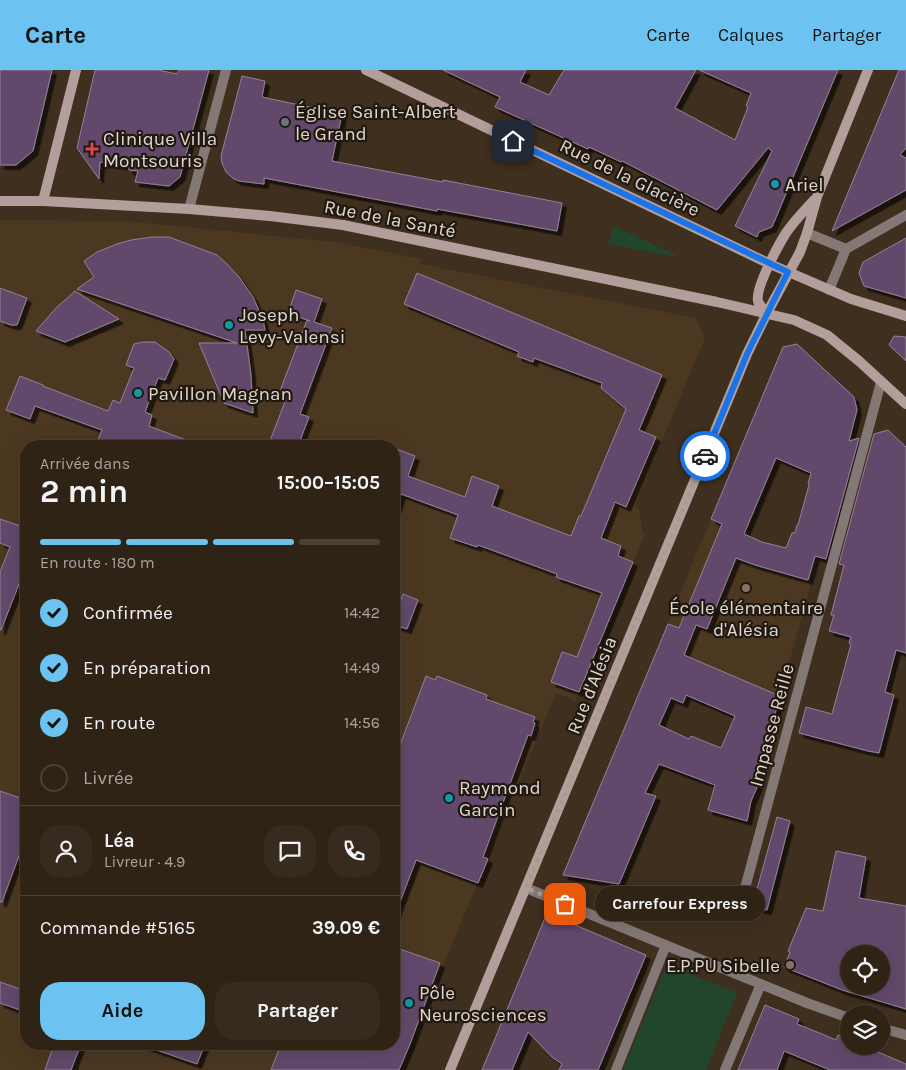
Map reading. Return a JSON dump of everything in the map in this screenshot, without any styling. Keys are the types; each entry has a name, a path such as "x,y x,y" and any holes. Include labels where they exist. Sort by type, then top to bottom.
{"street":[{"path":"43,201 76,70"},
{"path":"189,209 226,70"},
{"name":"Rue de la Glacière","path":"366,70 770,264 851,300 906,316"},
{"path":"767,313 759,303 758,290 787,231 816,197 868,70"},
{"name":"Rue d'Alésia","path":"450,1070 747,354 800,252 807,234 816,197"},
{"name":"Rue de la Santé","path":"0,200 189,209 343,225 767,313 794,320 826,335 859,360 906,404"},
{"path":"829,290 846,249 906,215"},
{"path":"807,234 846,249"},
{"name":"Impasse Reille","path":"741,903 881,382"},
{"path":"526,888 840,1015"},
{"path":"616,1070 666,945"},
{"path":"725,1070 761,984"},
{"path":"890,1031 906,1035"}],"shaded area":[{"path":"0,220 125,221 335,242 422,259 420,264 696,318 705,338 635,506 639,509 643,533 645,534 575,702 556,693 399,1070 0,1070"},
{"path":"711,519 762,542 818,557 771,730 645,678"}],"green space":[{"path":"614,226 676,255 676,257 608,244"},
{"path":"667,964 737,993 706,1070 623,1070"}],"building":[{"path":"0,70 52,70 33,151 16,165 0,165"},
{"path":"95,70 158,70 177,74 179,70 209,70 180,177 169,186 135,182 138,171 129,170 129,166 100,162 99,179 77,148"},
{"path":"443,70 526,70 520,82 549,95 564,70 696,70 675,108 735,140 748,107 746,106 751,93 699,70 838,70 772,227 759,232 757,237 735,226 772,151 768,148 717,210 622,161 589,147 588,149 495,107 500,97"},
{"path":"899,70 906,70 906,148 900,155 906,158 906,190 832,231"},
{"path":"242,76 265,81 262,97 342,114 332,161 562,203 557,231 437,209 437,211 264,178 264,184 234,179 226,172 221,156"},
{"name":"Joseph Levy-Valensi","path":"152,237 169,237 217,255 239,277 253,297 263,320 265,330 245,330 251,375 253,413 224,403 199,343 237,343 77,289 94,277 84,261 97,252 117,244"},
{"path":"906,238 906,298 864,286 859,273 863,262"},
{"path":"417,273 662,375 639,430 656,437 626,507 615,502 601,538 621,546 618,556 633,562 579,692 551,682 562,652 577,657 602,593 556,577 557,574 478,545 477,547 450,538 458,515 401,494 400,497 400,450 415,456 408,476 465,497 472,476 499,486 492,506 571,536 626,409 601,388 602,383 534,358 533,362 517,356 519,352 404,304"},
{"path":"0,288 27,298 17,325 0,321"},
{"path":"296,290 322,299 314,322 332,328 300,414 309,417 300,440 270,440 286,399 278,396 307,320 310,321 288,313"},
{"path":"75,291 119,319 65,342 36,331 56,308"},
{"path":"894,336 906,337 906,361 889,345"},
{"name":"Pavillon Magnan","path":"155,342 169,352 174,359 165,380 158,378 145,412 152,415 149,426 186,440 98,440 102,430 35,406 30,419 6,410 20,376 108,411 113,400 120,403 134,368 126,365 134,344"},
{"path":"797,344 854,397 857,410 849,441 859,438 826,559 815,556 808,580 736,558 707,629 696,625 684,655 780,696 773,721 771,720 755,777 757,778 755,784 758,785 751,801 747,821 708,810 715,785 659,764 645,793 656,796 619,884 563,875 668,624 679,628 722,524 711,519 783,347","holes":["776,458 811,473 798,525 795,533 792,533 786,548 762,542 744,534","686,695 735,716 721,748 691,736 689,739 659,725 671,698 683,703"]},
{"path":"888,430 906,447 906,653 896,650 885,692 894,695 879,753 799,733 806,707 832,714 851,644 849,643 851,637 829,631 834,615 831,615 844,565 839,564 874,434"},
{"path":"0,519 20,526 20,581 1,630 0,572 10,547 0,543"},
{"path":"403,594 418,600 407,629 400,627 400,602"},
{"name":"Raymond Garcin","path":"426,676 435,680 437,676 487,695 486,699 535,717 531,736 528,735 483,857 488,859 478,883 416,860 400,902 400,745"},
{"path":"0,791 20,798 20,853 2,902 0,902"},
{"path":"777,817 790,821 767,910 752,907"},
{"path":"836,851 866,857 859,898 906,906 906,1009 859,995 890,995 890,945 840,945 840,989 784,967 790,952 788,951 806,908 823,911"},
{"path":"547,913 646,955 598,1070 559,1070 562,1064 552,1057 528,1032 512,1070 482,1070"},
{"name":"Pôle Neurosciences","path":"400,949 440,963 399,1070 271,1070 279,1050 400,1050"},
{"path":"0,982 20,989 20,1010 0,1003"},
{"path":"765,1005 799,1019 797,1024 836,1040 838,1035 840,1036 840,1055 885,1055 906,1064 906,1070 830,1070 784,1051 777,1070 738,1070"},
{"path":"52,1050 79,1050 71,1070 45,1070"},
{"path":"157,1050 203,1050 197,1064"}],"way so far":[{"path":"565,904 526,888 705,456"}],"place":[{"name":"Église Saint-Albert le Grand","path":"285,122"},
{"name":"Clinique Villa Montsouris","path":"92,149"},
{"name":"Ariel","path":"775,184"},
{"name":"Joseph Levy-Valensi","path":"229,325"},
{"name":"Pavillon Magnan","path":"138,393"},
{"name":"École élémentaire d'Alésia","path":"746,588"},
{"name":"Raymond Garcin","path":"449,798"},
{"name":"Carrefour Express","path":"565,904"},
{"name":"E.P.PU Sibelle","path":"790,965"},
{"name":"Pôle Neurosciences","path":"409,1003"}],"route":[{"path":"513,141 788,272 747,354 705,456"}]}
